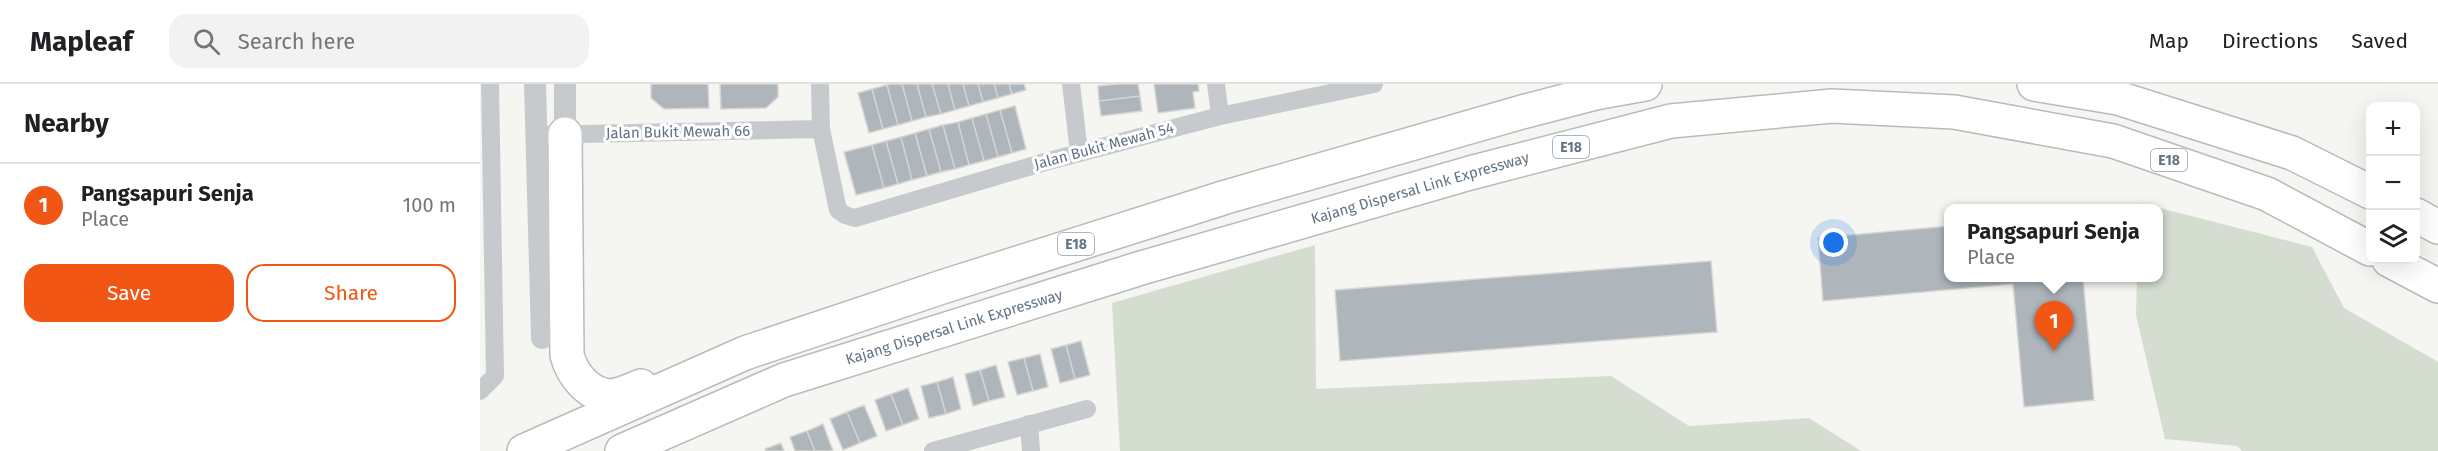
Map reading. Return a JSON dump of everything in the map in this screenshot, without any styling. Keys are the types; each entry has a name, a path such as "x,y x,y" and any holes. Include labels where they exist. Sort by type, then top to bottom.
{"highway":[{"name":"E18","path":"524,451 745,353 942,287 1226,197 1522,112 1595,93 1645,84"},
{"path":"2034,84 2118,98 2292,153 2366,190"},
{"name":"Kajang Dispersal Link Expressway","path":"622,451 795,376 1141,268 1470,173 1671,122 1832,106 1954,112 2102,139 2267,194 2366,247"},
{"path":"551,135 567,355 576,376 597,392 609,396 624,393 697,362 745,353"},
{"path":"2420,218 2438,227"},
{"path":"2397,264 2438,286"}],"street":[{"path":"480,391 495,376 490,84"},
{"path":"535,84 551,135"},
{"path":"542,338 551,135 565,84"},
{"path":"820,84 821,129"},
{"path":"1071,84 1079,152"},
{"path":"1216,84 1220,116"},
{"name":"Jalan Bukit Mewah 54","path":"821,129 838,210 855,218 1079,152 1220,116 1367,85"},
{"name":"Jalan Bukit Mewah 66","path":"551,135 821,129"},
{"path":"933,451 1087,409"},
{"path":"1029,424 1031,451"}],"shaded area":[{"path":"2163,209 2312,247 2344,308 2438,362 2438,451 2242,451 2237,446 2165,439 2136,315 2137,282 2163,282"},
{"path":"1315,245 1316,389 1611,376 1689,426 1809,418 1861,451 1120,451 1112,303"}],"building":[{"path":"651,84 708,84 709,108 664,109 651,98"},
{"path":"720,84 778,84 778,97 766,108 721,109"},
{"path":"902,84 912,121 898,125 887,85"},
{"path":"902,84 917,84 926,117 912,121"},
{"path":"917,84 932,84 941,114 926,117"},
{"path":"932,84 948,84 955,110 941,114"},
{"path":"948,84 963,84 969,106 955,110"},
{"path":"963,84 978,84 983,102 969,106"},
{"path":"978,84 994,84 998,98 983,102"},
{"path":"994,84 1009,84 1012,94 998,98"},
{"path":"1009,84 1024,84 1026,90 1012,94"},
{"path":"1138,84 1140,96 1099,101 1098,86"},
{"path":"1154,84 1198,84 1199,91 1193,92 1195,108 1158,113"},
{"path":"887,85 898,125 883,129 872,89"},
{"path":"872,89 883,129 869,133 858,93"},
{"path":"1140,96 1142,111 1101,116 1099,101"},
{"path":"1015,106 1026,149 1012,153 1000,110"},
{"path":"1000,110 1012,153 998,157 986,114"},
{"path":"986,114 998,157 984,161 972,118"},
{"path":"972,118 984,161 969,165 958,122"},
{"path":"958,122 969,165 955,169 943,125"},
{"path":"943,125 955,169 941,172 929,129"},
{"path":"929,129 941,172 927,176 915,133"},
{"path":"915,133 927,176 912,180 901,137"},
{"path":"901,137 912,180 898,184 886,141"},
{"path":"886,141 898,184 884,188 872,145"},
{"path":"872,145 884,188 856,195 844,152"},
{"path":"1944,226 1944,282 2083,282 2094,400 2024,407 2013,284 1823,301 1818,238"},
{"path":"1711,261 1717,332 1340,361 1335,290"},
{"path":"1081,341 1090,375 1075,379 1066,345"},
{"path":"1066,345 1075,379 1060,383 1051,349"},
{"path":"1040,354 1048,387 1033,391 1024,358"},
{"path":"1024,358 1033,391 1017,395 1008,362"},
{"path":"996,365 1005,397 989,401 980,370"},
{"path":"980,370 989,401 973,406 965,374"},
{"path":"953,377 961,409 946,414 937,382"},
{"path":"937,382 946,414 929,418 921,386"},
{"path":"908,388 919,419 903,425 891,394"},
{"path":"891,394 903,425 886,431 875,400"},
{"path":"864,405 877,436 860,443 847,412"},
{"path":"847,412 860,443 843,450 830,419"},
{"path":"823,424 833,451 815,451 807,431"},
{"path":"807,431 815,451 795,451 790,437"},
{"path":"781,443 784,451 766,451 765,449"}],"place":[{"name":"Pangsapuri Senja","path":"2054,351"}]}
